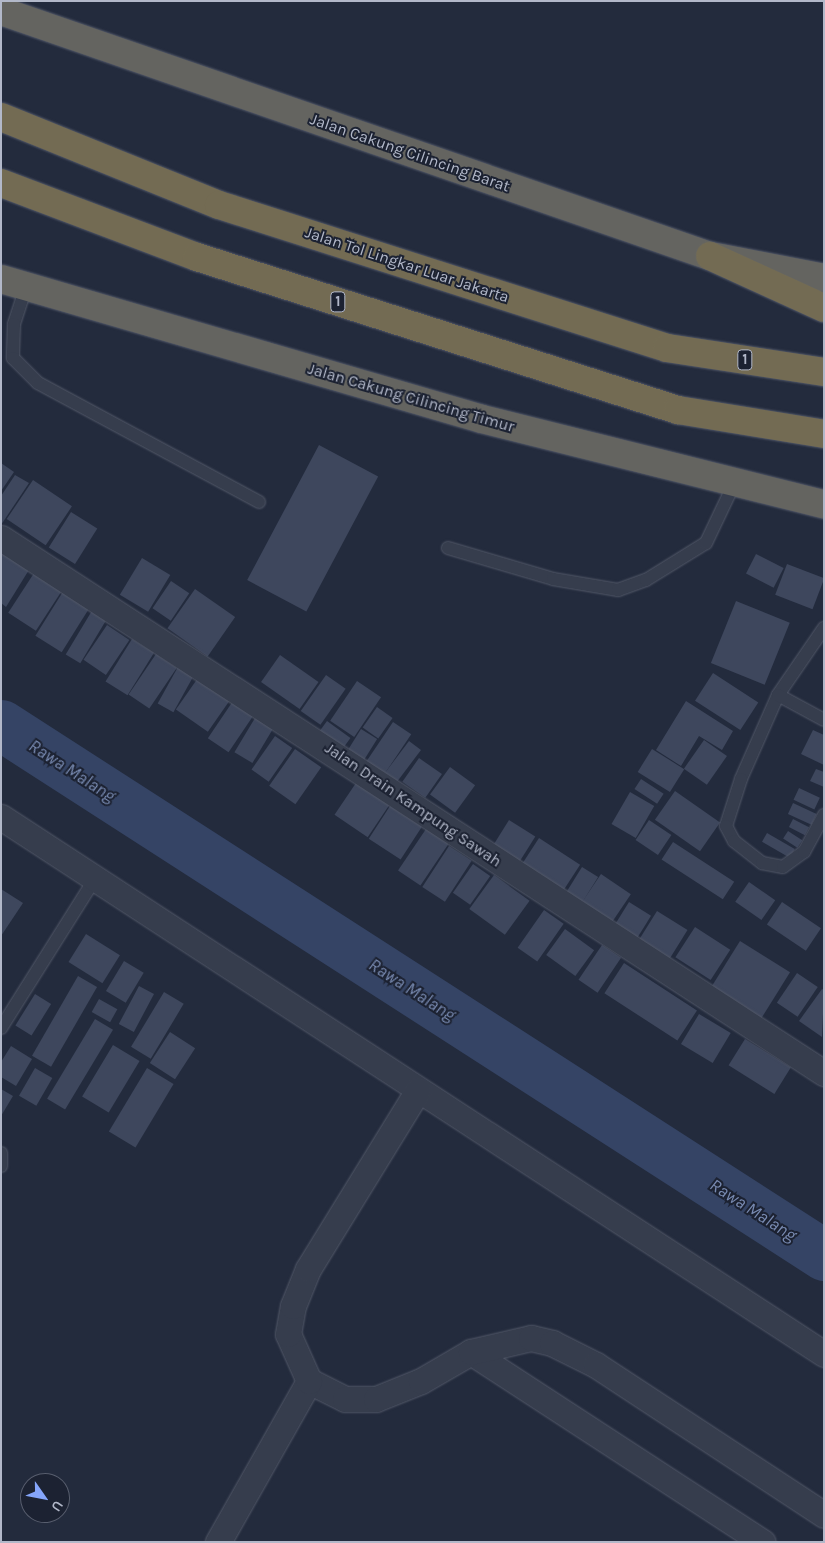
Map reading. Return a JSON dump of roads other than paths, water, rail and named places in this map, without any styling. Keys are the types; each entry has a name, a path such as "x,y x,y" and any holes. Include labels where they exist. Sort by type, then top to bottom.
{"highway":[{"name":"Jalan Cakung Cilincing Barat","path":"1,11 710,256 824,278"},
{"name":"Jalan Tol Lingkar Luar Jakarta","path":"1,117 219,205 667,348 824,372"},
{"name":"1","path":"1,183 197,257 678,410 824,434"},
{"path":"710,256 824,308"},
{"name":"Jalan Cakung Cilincing Timur","path":"14,283 482,419 824,504"}],"street":[{"name":"Jalan Drain Kampung Sawah","path":"1,538 824,1073"},
{"path":"1,817 824,1354"},
{"path":"418,1090 308,1269 293,1306 288,1334 309,1381 345,1399 383,1398 472,1352 530,1338 552,1343 596,1365 824,1514"},
{"path":"472,1352 763,1542"},
{"path":"218,1542 309,1381"}],"lane":[{"path":"14,283 13,358 38,384 259,502"},
{"path":"448,548 553,579 618,590 646,580 706,543 735,482"},
{"path":"824,628 778,695 738,786 726,826 750,854 762,863 784,867 804,852 824,815"},
{"path":"778,695 824,720"},
{"path":"1,1028 95,879"},
{"path":"1,1153 1,1166"}],"waterway":[{"name":"Rawa Malang","path":"1,725 824,1255"}]}
